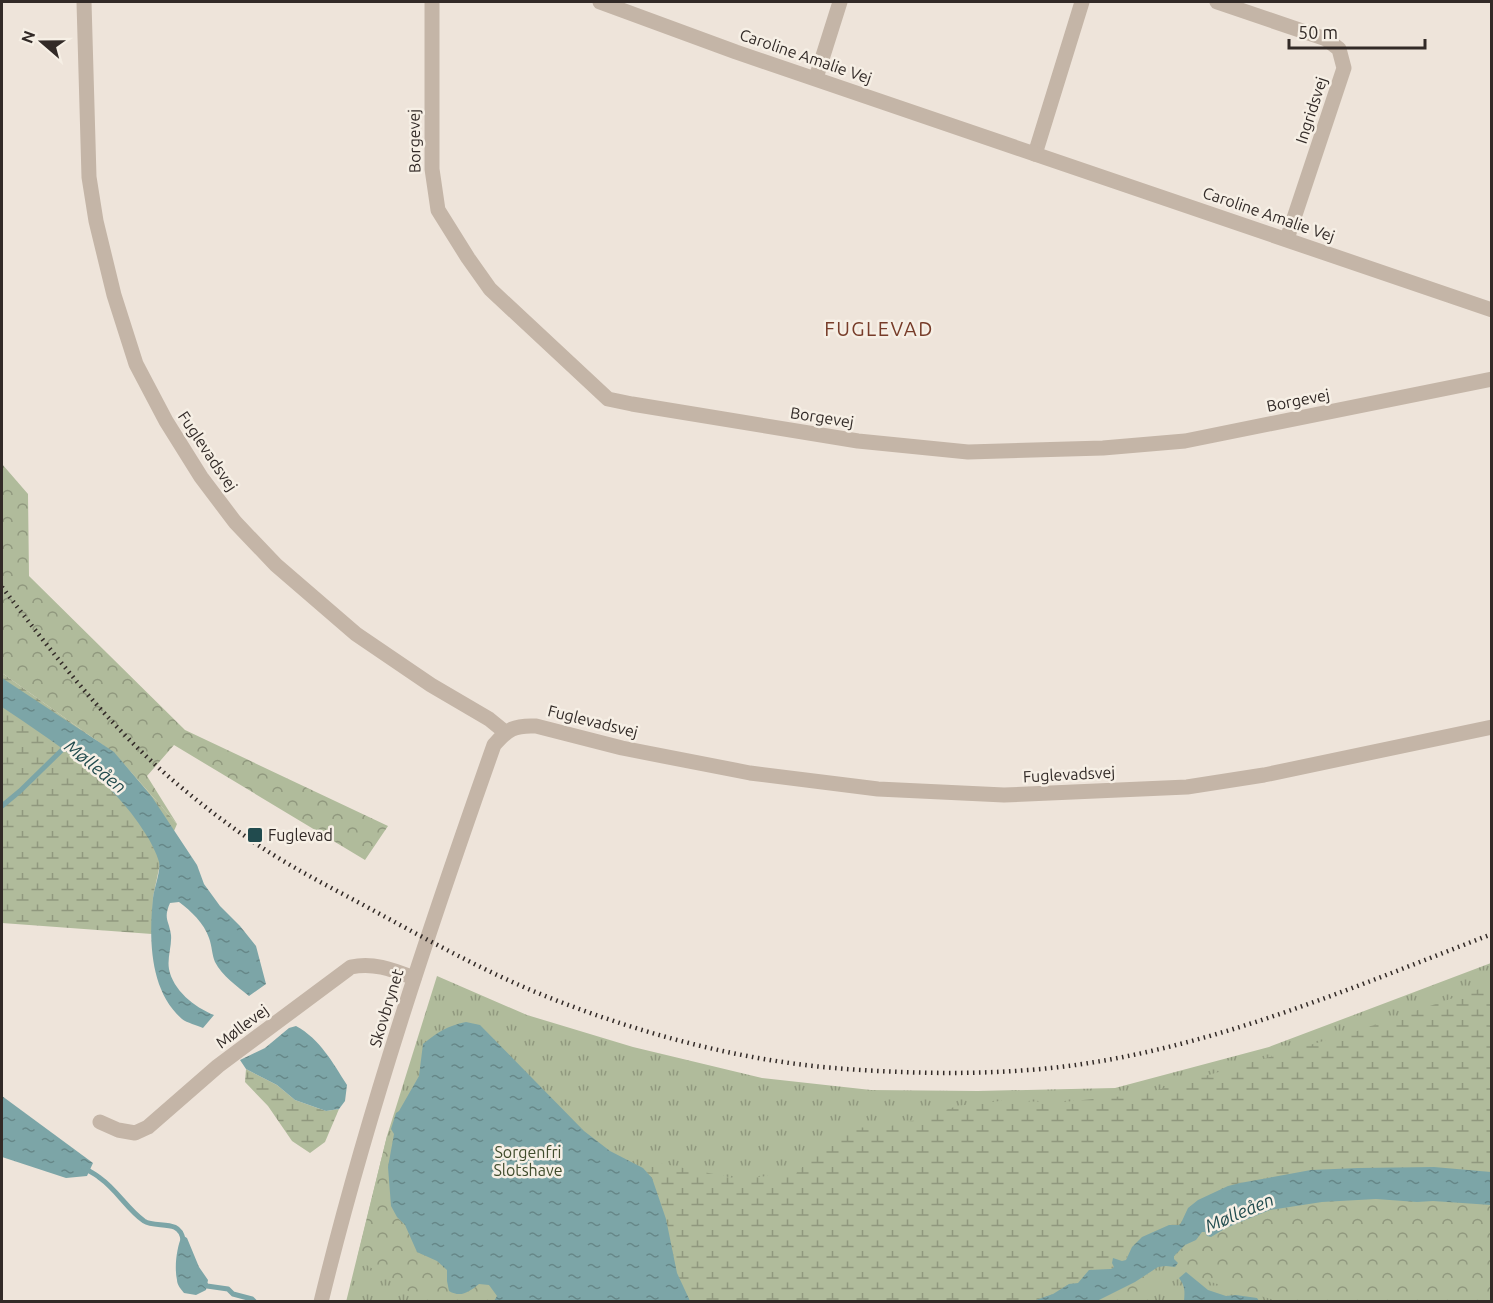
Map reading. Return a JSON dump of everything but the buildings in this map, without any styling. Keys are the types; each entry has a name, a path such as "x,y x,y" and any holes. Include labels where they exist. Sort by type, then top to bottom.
{"street":[{"name":"Fuglevadsvej","path":"84,2 89,177 92,200 114,295 136,364 166,421 201,477 235,522 276,566 356,634 489,719 505,732 522,725 536,726 622,748 750,773 878,789 1004,795 1187,787 1264,775 1491,727"},
{"name":"Borgevej","path":"432,2 432,169 438,210 490,289 608,399 858,441 968,452 1103,448 1185,441 1491,379"},
{"name":"Caroline Amalie Vej","path":"600,2 722,47 1491,310"},
{"path":"816,78 840,2"},
{"path":"1035,154 1082,2"},
{"name":"Ingridsvej","path":"1217,2 1326,39 1340,49 1344,68 1287,240"},
{"name":"Skovbrynet","path":"321,1302 351,1184 414,978 494,745 505,732"},
{"name":"Møllevej","path":"100,1122 118,1130 135,1132 148,1127 218,1066 351,967 363,964 377,966 414,978"}],"green space":[{"path":"2,464 28,494 29,576 185,730 388,826 365,860 174,745 147,776 177,824 114,753 2,673"},
{"path":"2,673 114,753 177,824 160,864 153,897 152,934 2,923"},
{"name":"Sorgenfri Slotshave","path":"1491,963 1491,1301 346,1302 387,1136 437,976 527,1015 633,1047 762,1078 871,1090 978,1091 1115,1088 1269,1047"},
{"path":"1491,985 1491,1172 1434,1167 1311,1170 1240,1183 1198,1200 1188,1208 1179,1225 1147,1234 1132,1247 1126,1260 1120,1261 1114,1258 1112,1263 1114,1267 1111,1269 1089,1270 1078,1283 1069,1284 1053,1294 1033,1301 690,1301 677,1273 666,1219 652,1178 643,1168 658,1163 739,1179 796,1173 844,1127 882,1128 916,1120 957,1106 1000,1101 1063,1102 1144,1094 1354,1032"},
{"path":"246,1069 277,1085 295,1100 326,1111 339,1109 325,1142 310,1153 292,1141 268,1106 245,1082"},
{"path":"387,1136 393,1139 388,1167 397,1217 405,1225 417,1252 437,1261 447,1271 449,1291 461,1294 479,1284 489,1285 497,1296 494,1301 424,1301 357,1259"},
{"path":"1376,1199 1491,1205 1491,1301 1278,1301 1182,1274 1175,1267 1178,1263 1174,1257 1202,1232 1205,1232 1207,1237 1211,1237 1226,1228 1270,1210 1322,1202"},
{"path":"1148,1274 1149,1301 1097,1302"}],"water":[{"name":"Mølleåen","path":"2,678 114,752 152,797 197,865 204,884 220,906 256,946 266,984 249,996 235,985 215,962 209,938 200,922 179,902 170,903 167,916 171,935 169,969 171,977 186,997 214,1015 203,1028 182,1019 171,1007 157,979 154,963 151,930 159,866 151,843 131,813 99,778 2,707"},
{"path":"466,1022 480,1025 584,1131 610,1151 643,1168 652,1178 666,1219 677,1273 690,1301 494,1301 497,1296 489,1285 479,1284 461,1294 449,1291 447,1270 437,1261 417,1252 405,1225 391,1206 388,1167 394,1134 391,1129 396,1113 419,1076 423,1044 443,1030"},
{"path":"296,1026 305,1031 319,1045 347,1085 345,1101 339,1109 326,1111 295,1100 277,1085 246,1069 240,1060 265,1048 289,1028"},
{"path":"2,1096 93,1163 87,1176 66,1178 2,1157"},
{"name":"Mølleåen","path":"1434,1167 1491,1172 1491,1205 1376,1199 1322,1202 1270,1210 1226,1228 1211,1237 1202,1232 1196,1240 1185,1245 1174,1256 1178,1263 1175,1267 1158,1267 1135,1282 1097,1301 1033,1301 1053,1294 1069,1284 1078,1283 1089,1270 1111,1269 1114,1267 1113,1258 1126,1260 1132,1247 1142,1237 1169,1225 1179,1225 1188,1208 1198,1200 1228,1186 1311,1170"},
{"path":"182,1235 187,1238 199,1267 208,1280 206,1290 196,1295 184,1293 177,1282 176,1257"},
{"path":"1186,1272 1208,1290 1226,1296 1257,1298 1259,1301 1184,1301 1184,1289 1179,1278"}],"waterway":[{"name":"Mølleåen","path":"2,806 66,746"},
{"path":"84,1168 112,1188 144,1221 173,1226 181,1233 183,1240"},
{"path":"203,1282 207,1286 228,1289 233,1294 255,1302"}],"railway":[{"path":"2,587 77,682 118,728 193,797 261,847 307,875 422,937 512,982 625,1025 694,1044 764,1059 859,1070 961,1073 1060,1067 1116,1058 1226,1031 1333,995 1492,934"}],"place":[{"name":"Fuglevad","path":"255,835"}],"district":[{"name":"FUGLEVAD","path":"879,328"}]}
